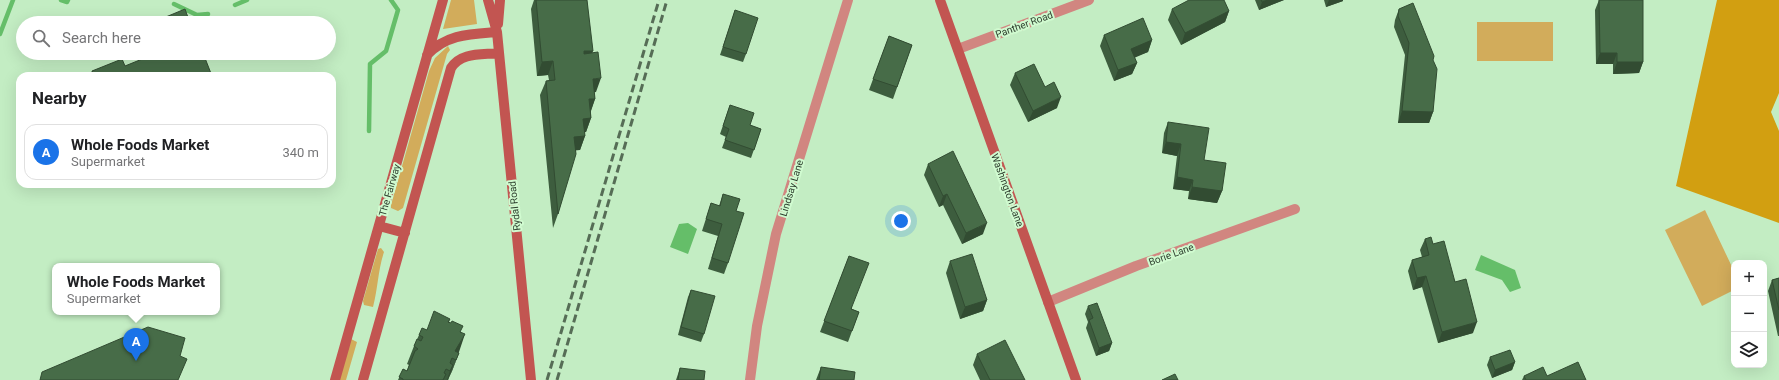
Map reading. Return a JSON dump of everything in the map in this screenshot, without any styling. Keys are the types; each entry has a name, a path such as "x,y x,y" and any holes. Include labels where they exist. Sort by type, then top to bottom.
{"main road":[{"name":"The Fairway","path":"335,380 443,0"},
{"name":"Rydal Road","path":"488,0 497,32 531,380"},
{"name":"Rydal Road","path":"497,32 500,0"},
{"name":"Washington Lane","path":"940,0 1076,380"},
{"path":"427,55 435,46 462,35 497,32"},
{"path":"363,380 451,68 455,61 461,57 499,53"},
{"path":"379,226 405,233"}],"street":[{"name":"Lindsay Lane","path":"750,380 757,326 776,234 848,0"},
{"name":"Panther Road","path":"958,49 1089,0"},
{"name":"Borie Lane","path":"1048,302 1136,266 1295,209"}],"shaded area":[{"path":"451,0 474,0 477,24 443,29"},
{"path":"1717,0 1779,0 1779,93 1771,112 1779,131 1779,223 1676,186"},
{"path":"1477,22 1553,22 1553,61 1477,61"},
{"path":"448,46 450,50 447,54 403,208 398,211 391,208 391,205 429,71 435,58"},
{"path":"1705,210 1731,265 1731,292 1702,306 1665,230"},
{"path":"688,223 697,229 688,254 670,247 679,224"},
{"path":"381,248 384,252 373,307 364,305 363,301 378,249"},
{"path":"1481,255 1515,270 1521,288 1510,292 1502,280 1475,270"},
{"path":"351,339 357,342 346,380 339,380"}],"building":[{"path":"536,0 587,0 593,51 584,51 584,54 598,52 601,78 593,79 595,99 589,99 591,118 583,119 585,136 574,137 576,154 558,214 546,81 555,80 553,61 542,62"},
{"path":"1189,0 1224,0 1229,11 1185,33 1172,9"},
{"path":"1599,0 1643,0 1643,62 1617,62 1617,53 1600,53"},
{"path":"1413,3 1434,56 1433,60 1437,69 1433,112 1402,111 1409,43 1398,16 1399,9"},
{"path":"185,9 188,16 168,16"},
{"path":"735,10 758,18 746,54 723,47"},
{"path":"1143,18 1152,40 1131,49 1137,63 1118,70 1104,35"},
{"path":"889,36 912,45 897,87 873,79"},
{"path":"120,60 122,60 125,66 140,60 206,60 210,72 92,71"},
{"path":"1034,64 1045,87 1054,82 1061,97 1033,111 1015,73"},
{"path":"730,105 754,113 750,125 761,129 754,150 725,140 729,129 723,126"},
{"path":"1168,122 1209,128 1204,160 1226,163 1222,191 1192,187 1193,180 1177,177 1181,144 1166,142"},
{"path":"953,151 987,223 966,233 947,194 943,196 928,164"},
{"path":"723,194 740,199 736,211 744,213 728,263 712,258 722,224 706,219 711,203 720,206"},
{"path":"1431,237 1433,244 1444,241 1455,282 1466,279 1477,322 1442,332 1426,276 1417,278 1412,260 1429,255 1425,239"},
{"path":"972,254 987,300 965,307 950,261"},
{"path":"849,256 869,263 851,309 859,312 852,331 824,321"},
{"path":"1779,278 1779,310 1772,280"},
{"path":"691,290 715,296 704,334 681,327"},
{"path":"1097,303 1112,343 1099,348 1089,320 1093,318 1088,306"},
{"path":"434,311 450,319 448,322 451,323 452,321 463,326 460,332 465,334 455,351 459,353 456,360 452,358 450,363 453,365 450,371 446,369 444,373 446,374 443,380 403,380 399,377 403,369 407,371 415,351 418,349 414,346 417,339 421,341 423,337 419,335 422,328 427,330"},
{"path":"148,327 185,338 180,356 187,359 178,380 40,380 42,372"},
{"path":"1005,340 1025,380 990,380 977,354"},
{"path":"1510,350 1515,362 1495,370 1490,357"},
{"path":"1578,362 1586,380 1526,380 1524,376 1543,367 1547,376"},
{"path":"821,367 855,372 854,380 819,380"},
{"path":"680,368 705,371 704,380 678,380"},
{"path":"1175,374 1178,380 1162,380"}],"waterway":[{"path":"0,34 13,0"},
{"path":"61,0 67,2 68,0"},
{"path":"235,5 247,0"},
{"path":"369,131 370,64 386,51 398,10 391,0"},
{"path":"174,4 197,15 208,14"}],"railway":[{"path":"547,380 659,0"},
{"path":"557,380 667,0"}],"place":[{"name":"Whole Foods Market","path":"136,361"}]}
